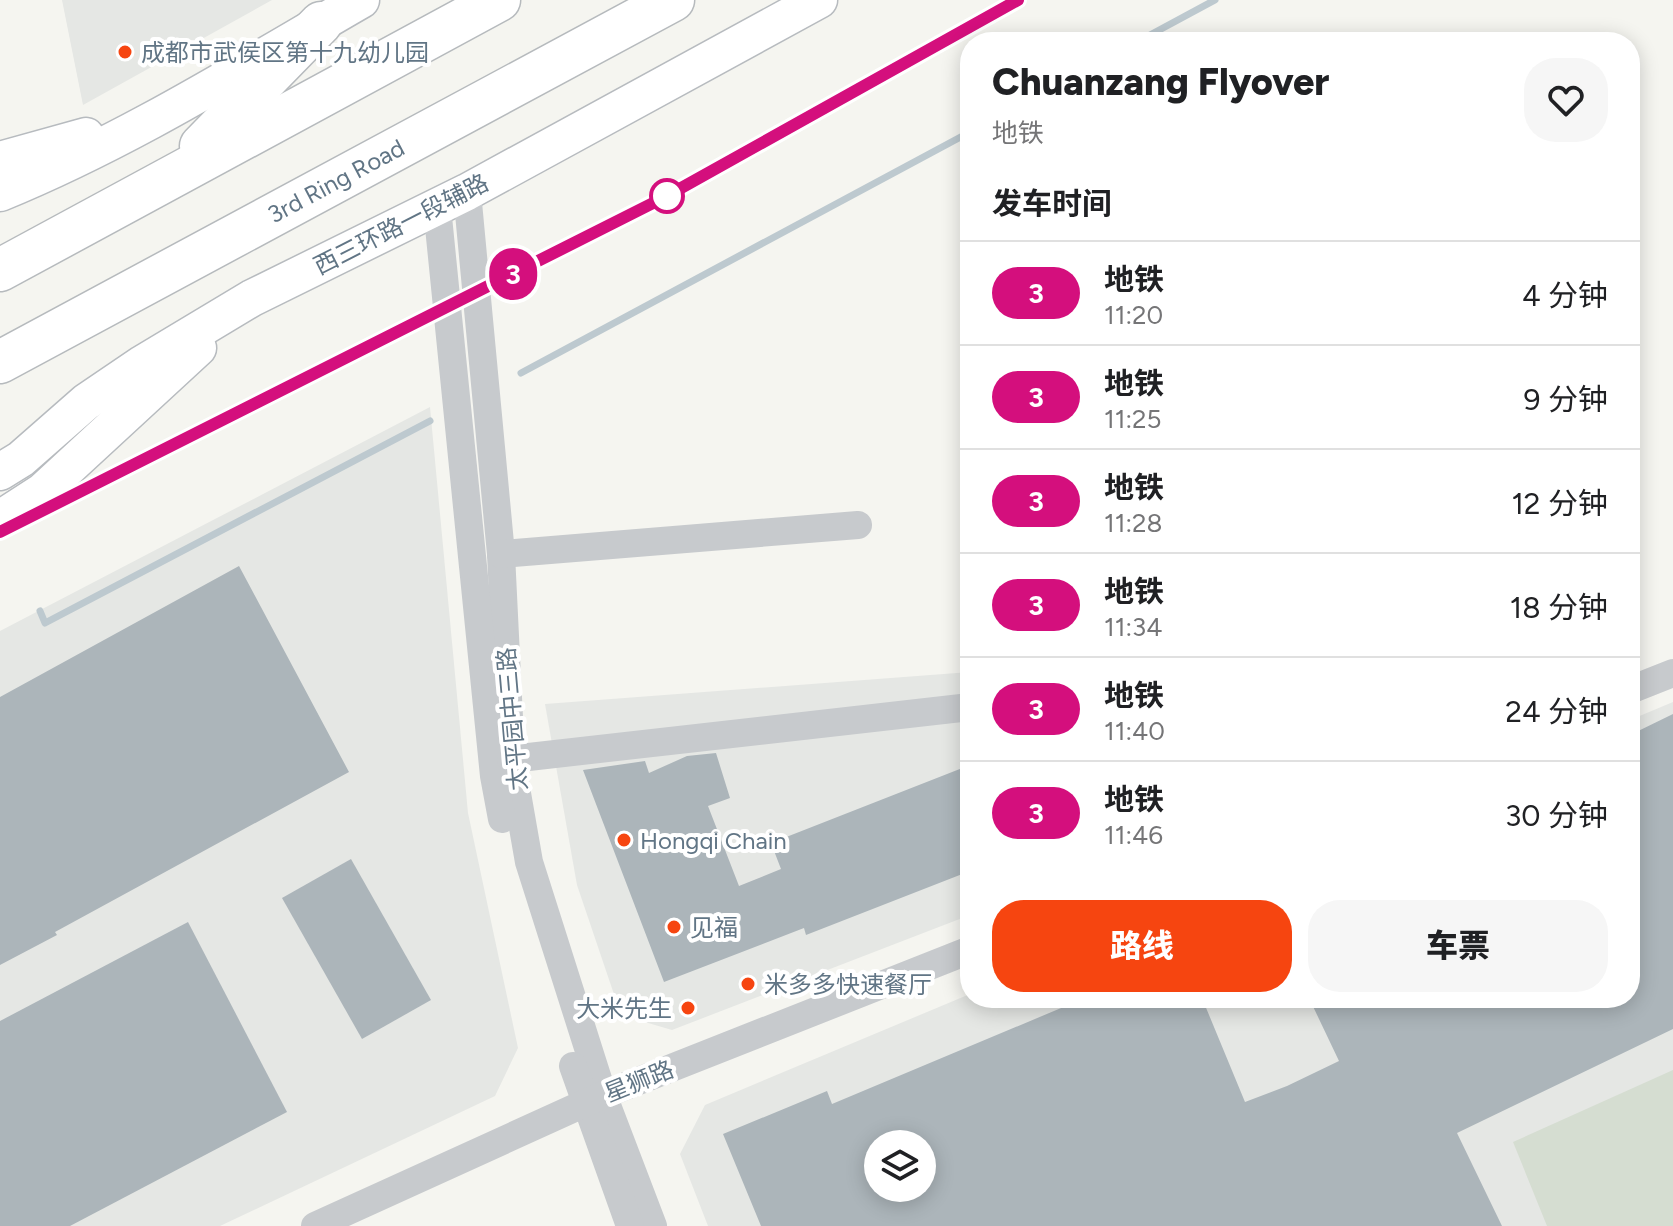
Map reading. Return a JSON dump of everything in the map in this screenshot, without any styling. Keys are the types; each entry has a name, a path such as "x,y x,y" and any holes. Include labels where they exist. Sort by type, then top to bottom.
{"highway":[{"path":"0,270 499,0"},
{"name":"3rd Ring Road","path":"0,362 673,0"},
{"path":"171,177 321,23"}],"main road":[{"path":"0,193 42,176 165,114 361,0"},
{"name":"西三环路一段辅路","path":"0,472 21,459 86,402 142,364 252,298 452,199 819,0"},
{"path":"0,160 165,114"},
{"path":"0,519 43,491 252,298"}],"street":[{"name":"太平园中三路","path":"452,199 501,554 511,759 529,862 630,1226"},
{"name":"太平园中三路","path":"452,199 494,776 510,860 594,1100 653,1226"},
{"path":"501,554 858,525"},
{"path":"1640,686 1673,673"},
{"path":"511,759 960,708"},
{"name":"星狮路","path":"315,1226 594,1100 960,954"}],"shaded area":[{"name":"成都市武侯区第十九幼儿园","path":"62,0 272,0 83,105"},
{"path":"430,407 468,813 518,1048 495,1096 220,1226 0,1226 0,631"},
{"path":"960,673 960,919 672,1030 621,1015 577,885 545,704"},
{"path":"1673,702 1673,1226 708,1226 680,1154 705,1105 960,998 960,1008 1640,1008 1640,716"},
{"path":"1673,1070 1673,1226 1547,1226 1513,1142"}],"building":[{"path":"239,566 349,772 0,965 0,697"},
{"path":"1673,714 1673,1029 1457,1133 1502,1226 761,1226 723,1134 827,1091 832,1104 1061,1008 1206,1008 1245,1102 1339,1061 1314,1008 1640,1008 1640,730"},
{"path":"716,753 730,798 708,806 739,886 781,869 771,843 960,769 960,875 806,935 804,928 664,982 583,770 645,761 649,773 687,756"},
{"path":"351,859 431,1000 362,1039 282,898"},
{"path":"188,922 287,1112 70,1226 0,1226 0,1021"}],"waterway":[{"path":"1156,32 1215,0"},
{"path":"521,373 960,137"},
{"path":"40,611 45,623 430,421"}],"metro line":[{"name":"3","path":"961,32 1018,0"},
{"name":"3","path":"0,532 665,197 960,32"}],"place":[{"name":"成都市武侯区第十九幼儿园","path":"125,52"},
{"name":"Hongqi Chain","path":"624,840"},
{"name":"见福","path":"674,927"},
{"name":"米多多快速餐厅","path":"748,984"},
{"name":"大米先生","path":"688,1008"}]}
